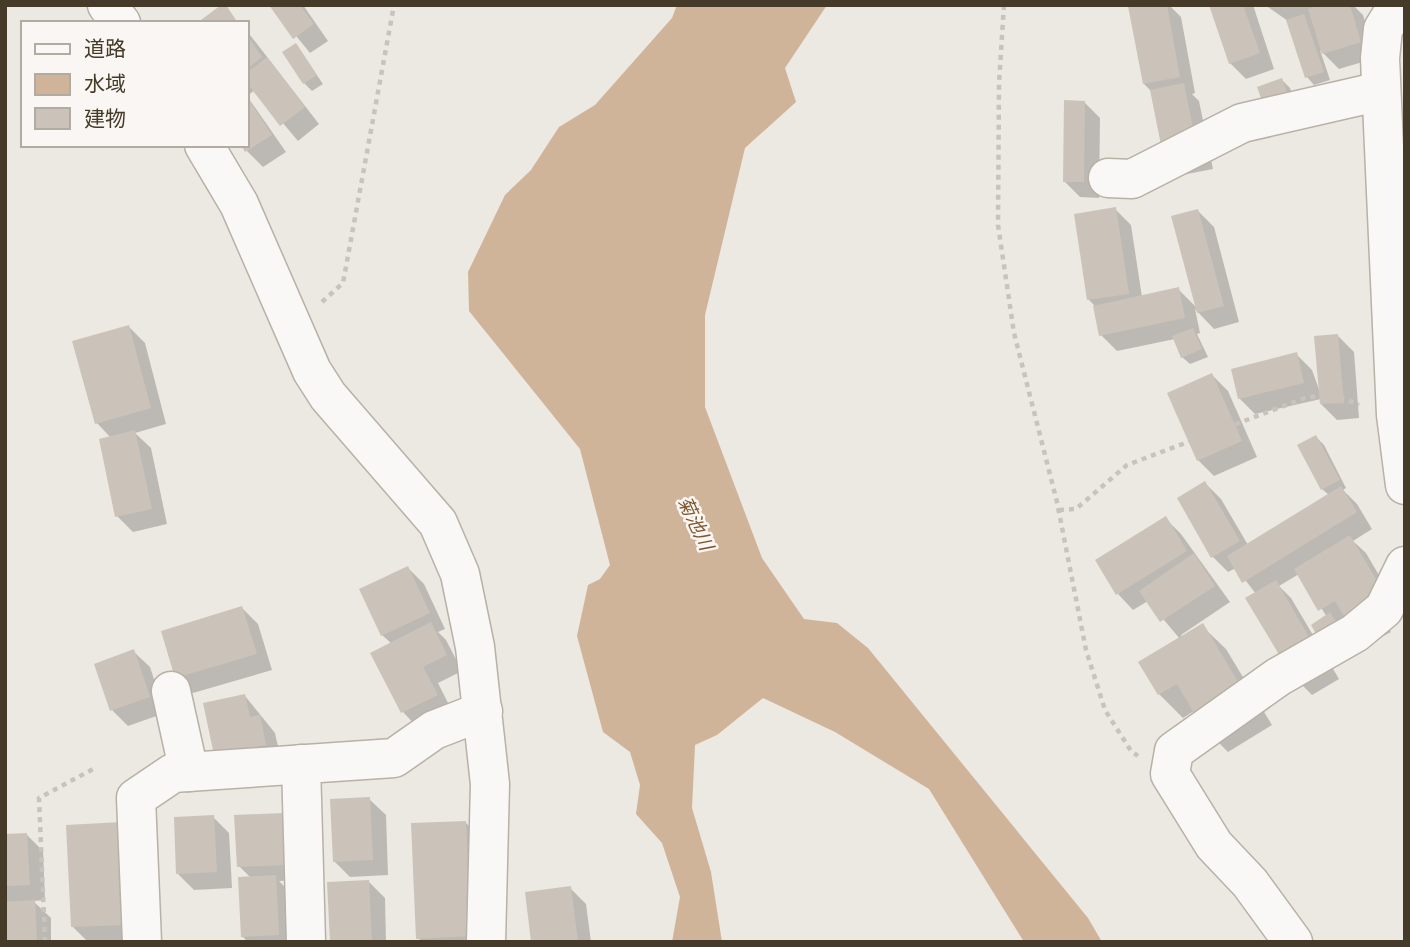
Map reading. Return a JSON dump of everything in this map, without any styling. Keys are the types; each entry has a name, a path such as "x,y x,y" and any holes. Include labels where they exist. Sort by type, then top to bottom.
{"street":[{"path":"107,5 119,21"},
{"path":"1398,5 1383,29 1380,58 1381,91 1397,223 1396,415 1405,485"},
{"path":"1108,178 1132,179 1241,123 1381,91"},
{"path":"205,147 239,204 290,320 328,396 438,523 460,575 475,647 490,783 486,942"},
{"path":"1293,942 1250,883 1214,845 1170,774 1174,751 1278,677 1355,633 1384,609 1405,566"},
{"path":"171,691 189,772"},
{"path":"142,942 136,798 173,773 394,758 434,730 483,711"},
{"path":"301,764 306,942"}],"path":[{"path":"290,320 324,301 343,283 394,5"},
{"path":"1004,5 999,83 998,225 1014,333 1059,510 1086,650 1105,710 1131,751 1170,774"},
{"path":"1059,510 1076,509 1127,465 1305,398 1334,394 1381,416 1396,415"},
{"path":"45,942 39,797 97,767"}],"water":[{"name":"菊池川","path":"677,5 827,5 785,68 796,102 745,148 705,315 705,407 762,558 804,619 837,623 868,648 1088,918 1102,942 1024,942 929,789 835,732 763,698 717,735 695,745 692,808 711,872 722,942 672,942 680,897 662,843 636,814 640,785 630,752 603,732 577,636 588,585 600,579 610,565 580,449 469,311 468,272 505,195 531,170 559,127 595,105 672,18"}],"building":[{"path":"221,5 226,5 237,21 200,21"},
{"path":"269,5 300,5 314,24 293,39"},
{"path":"1167,5 1180,77 1143,84 1128,6"},
{"path":"1209,5 1243,5 1260,53 1229,64"},
{"path":"1321,5 1350,5 1361,42 1322,54 1308,9"},
{"path":"1304,14 1324,72 1305,78 1286,20"},
{"path":"248,36 262,57 248,68"},
{"path":"296,43 317,75 303,84 282,52"},
{"path":"267,57 305,107 280,126 248,84 248,72"},
{"path":"1282,78 1295,115 1270,123 1257,87"},
{"path":"1184,83 1198,153 1164,160 1150,90"},
{"path":"248,99 272,135 245,152 242,147 248,147"},
{"path":"1064,100 1085,101 1084,182 1063,182"},
{"path":"1116,207 1129,294 1087,300 1074,214"},
{"path":"1198,209 1224,306 1197,313 1171,216"},
{"path":"1179,287 1185,318 1099,336 1093,306"},
{"path":"129,325 151,408 95,424 72,341"},
{"path":"1193,328 1202,349 1181,358 1172,336"},
{"path":"1338,334 1344,403 1320,404 1314,336"},
{"path":"1297,352 1304,383 1238,399 1231,369"},
{"path":"1212,373 1242,441 1197,461 1167,393"},
{"path":"135,430 152,509 115,517 99,439"},
{"path":"1316,435 1340,480 1321,490 1297,445"},
{"path":"1205,481 1240,541 1211,558 1177,498"},
{"path":"1341,486 1357,512 1242,583 1227,556"},
{"path":"1166,516 1187,551 1116,595 1095,560"},
{"path":"1350,535 1386,596 1344,616 1335,601 1318,611 1294,569"},
{"path":"1194,553 1215,586 1160,622 1139,591"},
{"path":"408,566 430,613 381,636 359,589"},
{"path":"1276,580 1324,663 1295,681 1245,598"},
{"path":"242,606 257,654 175,678 161,631"},
{"path":"1330,612 1350,644 1329,656 1311,625"},
{"path":"431,622 447,655 423,667 438,695 401,713 370,653"},
{"path":"1203,623 1250,702 1204,730 1177,684 1158,695 1138,662"},
{"path":"134,649 150,697 110,711 94,664"},
{"path":"245,694 250,717 260,715 266,745 214,755 203,703"},
{"path":"370,797 373,860 333,862 330,799"},
{"path":"284,813 286,865 237,867 234,815"},
{"path":"214,815 217,872 176,874 174,817"},
{"path":"466,821 471,936 416,939 411,823"},
{"path":"121,822 125,925 71,927 66,825"},
{"path":"27,833 30,885 5,886 5,834"},
{"path":"276,875 279,935 241,937 238,877"},
{"path":"369,880 372,942 330,942 327,882"},
{"path":"571,886 578,942 531,942 525,892"},
{"path":"35,900 37,942 5,942 5,902"}]}
